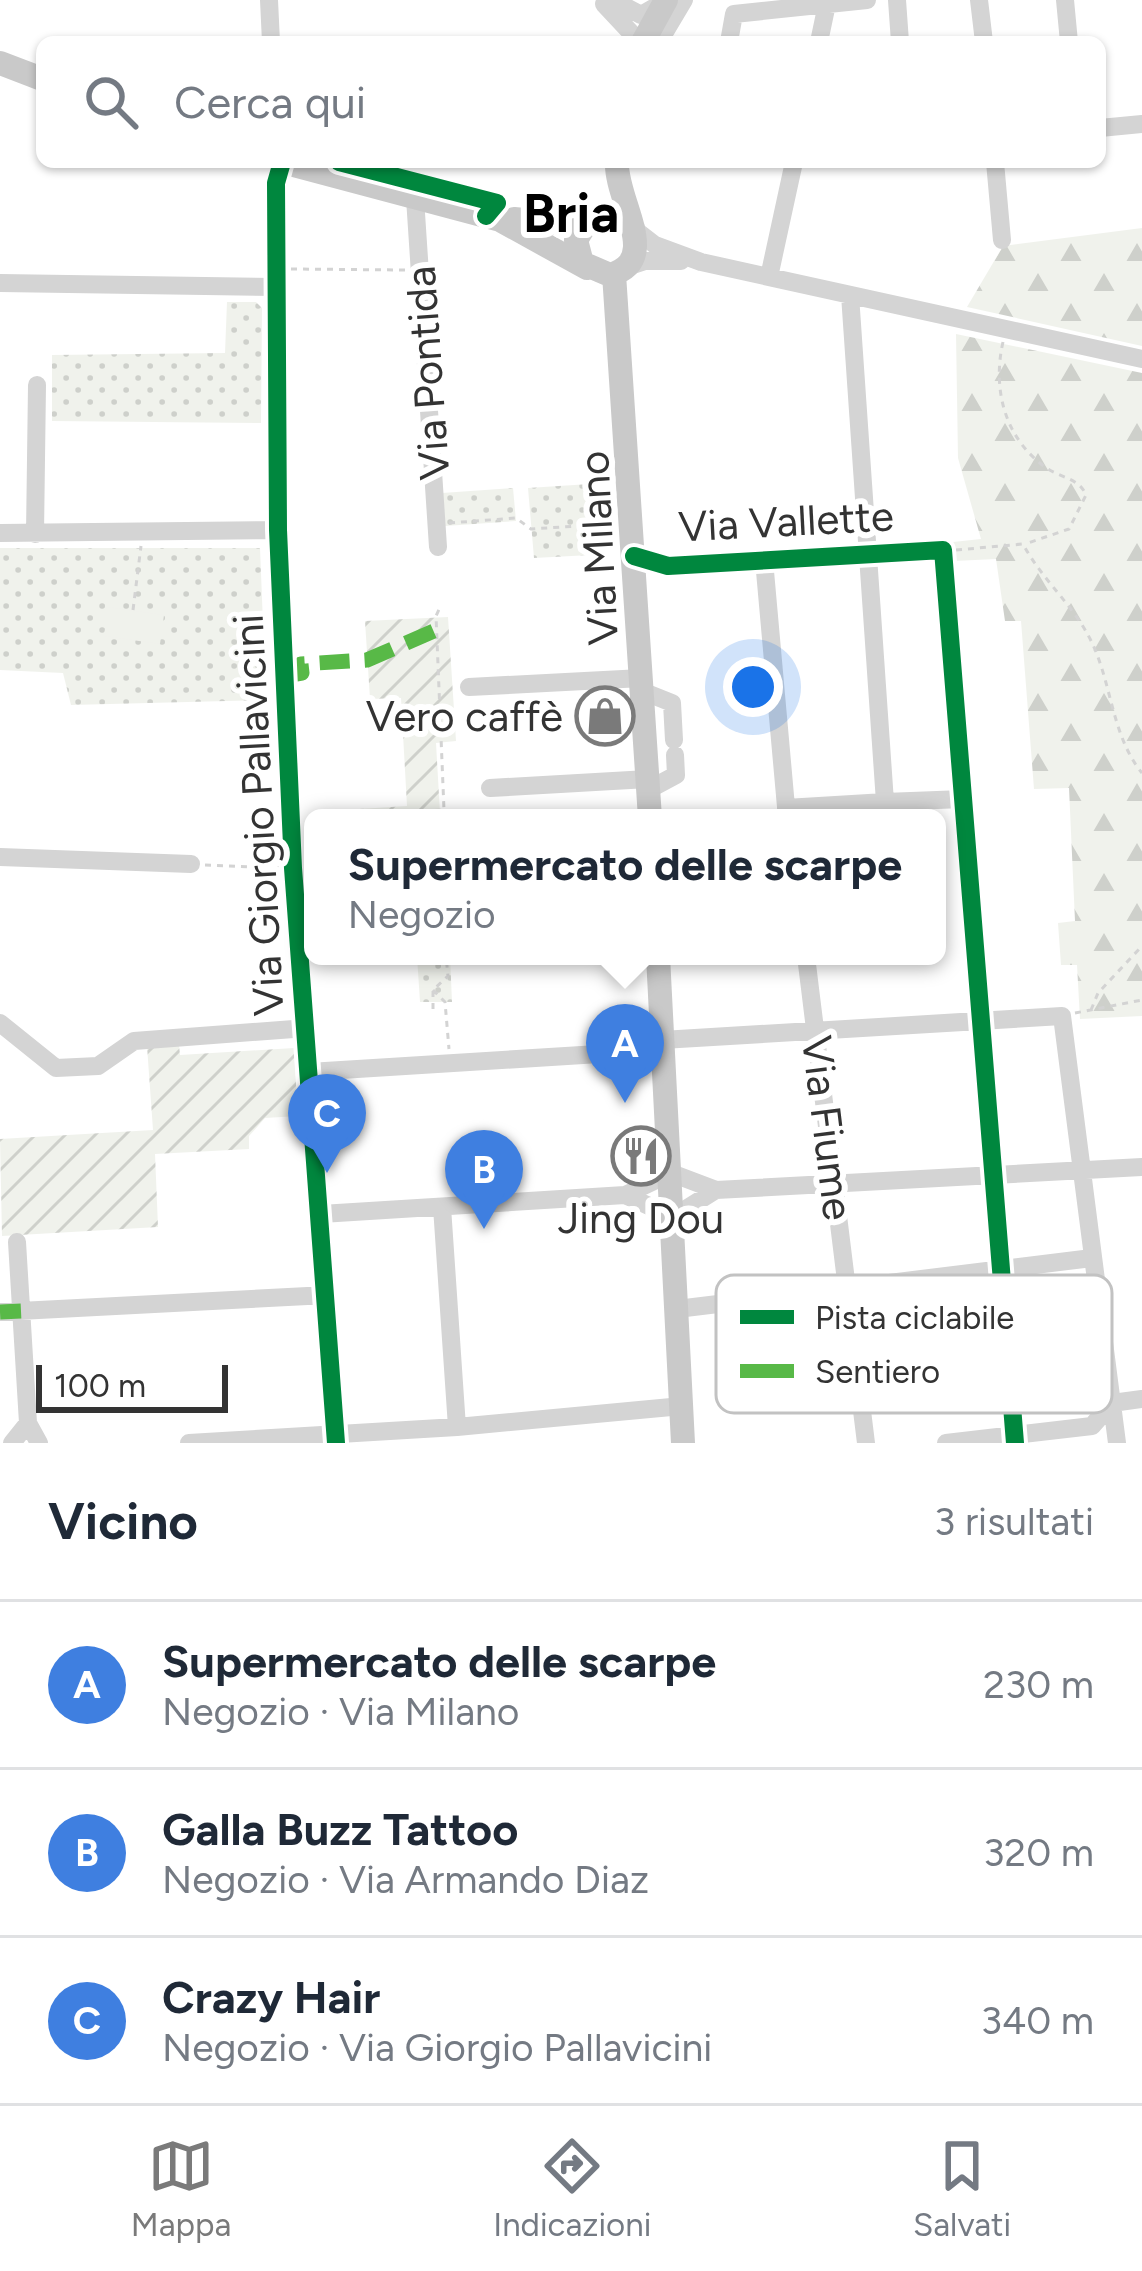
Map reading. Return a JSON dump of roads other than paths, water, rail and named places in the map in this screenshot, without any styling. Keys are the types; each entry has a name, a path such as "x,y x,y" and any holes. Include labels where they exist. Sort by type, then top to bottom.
{"main road":[{"path":"639,27 666,0"},
{"path":"0,63 36,77"},
{"path":"280,168 334,176 500,220 587,268 621,271 638,247 619,195 617,168"},
{"path":"320,168 334,176"},
{"path":"587,268 576,242 601,198 604,168"},
{"path":"500,220 588,220 611,214 633,228"},
{"name":"Via Milano","path":"621,271 649,809"},
{"path":"659,965 683,1443"}],"street":[{"path":"269,0 271,36"},
{"path":"601,0 639,27"},
{"path":"613,0 639,27"},
{"path":"663,36 684,0"},
{"path":"729,36 734,14 867,0"},
{"path":"897,0 900,36"},
{"path":"980,0 983,36"},
{"path":"1065,0 1068,36"},
{"path":"818,3 819,36"},
{"path":"1106,127 1142,124"},
{"name":"Via Giorgio Pallavicini","path":"273,168 278,530 303,840 293,868 336,1439"},
{"path":"769,277 792,168"},
{"path":"996,168 1002,240"},
{"name":"Via Pontida","path":"415,198 438,548"},
{"path":"633,228 655,245 701,262 1142,359"},
{"path":"621,271 653,260 701,262"},
{"path":"0,283 277,278"},
{"path":"850,296 885,802"},
{"path":"35,534 37,386"},
{"path":"0,533 278,530"},
{"name":"Via Vallette","path":"635,568 943,550 963,799"},
{"path":"764,560 787,809"},
{"path":"469,687 642,684 672,704 676,775 648,785 490,788"},
{"path":"823,809 963,799 1001,1275"},
{"path":"0,857 191,864"},
{"name":"Via Fiume","path":"807,965 846,1275"},
{"path":"309,1072 815,1030 1062,1016 1093,1275"},
{"path":"0,1023 56,1068 98,1066 134,1041 307,1028"},
{"path":"322,1214 625,1195 671,1173 716,1190 1142,1167"},
{"path":"625,1195 673,1217 716,1190"},
{"path":"442,1207 457,1427"},
{"path":"17,1242 28,1423 39,1443"},
{"path":"953,1275 1091,1258"},
{"path":"0,1312 327,1295"},
{"path":"677,1309 716,1304"},
{"path":"1117,1443 1112,1403 1142,1400"},
{"path":"189,1443 336,1439 682,1406"},
{"name":"Via Fiume","path":"863,1413 866,1443"},
{"path":"946,1443 1092,1426 1103,1413"},
{"path":"12,1443 28,1423"}],"place":[{"name":"Vero caffè","path":"605,716"},
{"name":"Supermercato delle scarpe","path":"625,1103"},
{"name":"Jing Dou","path":"641,1156"},
{"name":"Crazy Hair","path":"327,1173"},
{"name":"Galla Buzz Tattoo","path":"484,1229"}],"district":[{"name":"Bria","path":"571,213"}]}
